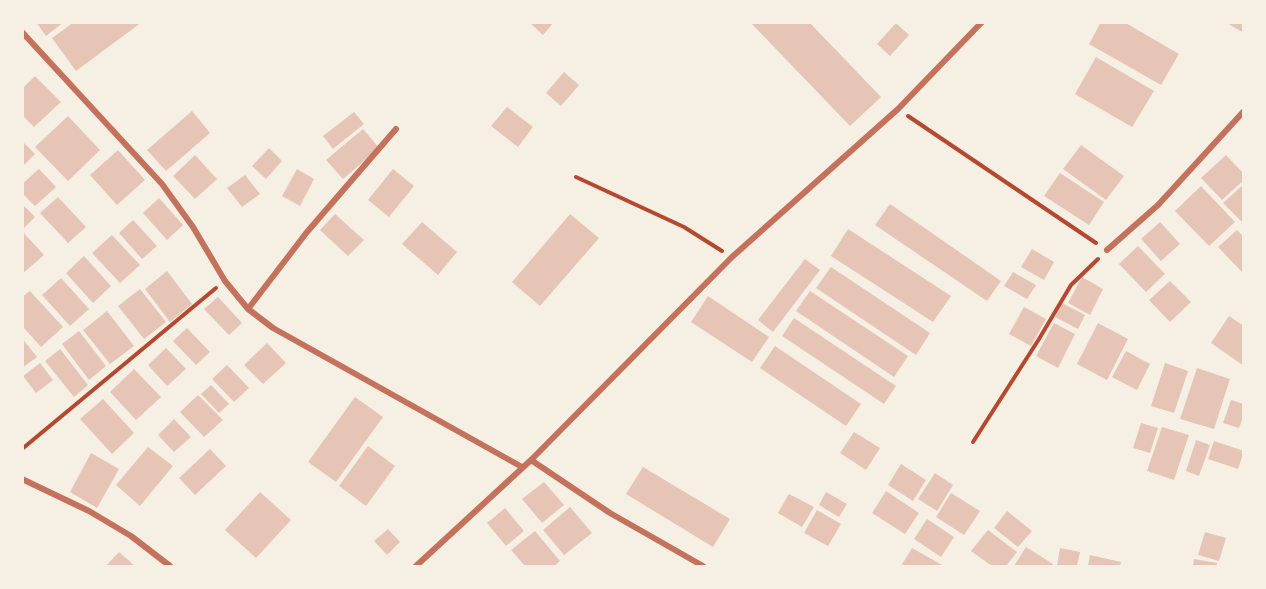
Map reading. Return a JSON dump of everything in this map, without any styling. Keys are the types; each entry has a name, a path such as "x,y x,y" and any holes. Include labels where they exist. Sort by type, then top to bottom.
{"street":[{"path":"416,567 531,460 732,257 898,109 982,22"},
{"path":"22,32 162,184 193,227 225,281 248,309 273,328 522,467"},
{"path":"1107,250 1158,205 1244,111"},
{"path":"248,309 307,232 396,129"},
{"path":"531,460 610,513 703,567"},
{"path":"22,479 88,511 131,536 170,567"}],"path":[{"path":"898,109 1107,250 1071,285 973,442"},
{"path":"576,177 684,227 732,257"},
{"path":"22,449 225,281"}],"building":[{"path":"36,22 64,22 46,36"},
{"path":"74,22 142,22 76,71 52,38"},
{"path":"529,22 554,22 543,35"},
{"path":"750,22 809,22 881,97 850,126"},
{"path":"1101,22 1124,22 1179,54 1161,85 1089,44"},
{"path":"1225,22 1244,22 1244,33"},
{"path":"896,23 909,35 890,56 877,44"},
{"path":"1096,57 1154,91 1132,127 1075,94"},
{"path":"564,72 579,85 561,106 546,93"},
{"path":"35,76 61,102 34,127 22,115 22,89"},
{"path":"507,107 533,127 518,147 491,126"},
{"path":"192,111 210,133 166,171 147,150"},
{"path":"354,112 364,124 333,149 323,136"},
{"path":"68,116 100,150 68,181 35,147"},
{"path":"363,129 379,148 343,179 326,160"},
{"path":"22,141 35,154 22,167"},
{"path":"1081,145 1124,176 1106,200 1063,169"},
{"path":"269,148 282,161 266,179 252,166"},
{"path":"118,150 145,180 117,205 90,175"},
{"path":"195,155 217,179 195,199 173,176"},
{"path":"1226,155 1244,174 1244,180 1222,200 1201,178"},
{"path":"39,169 56,187 35,206 22,193 22,184"},
{"path":"297,169 314,179 300,206 282,196"},
{"path":"393,169 414,186 389,217 368,200"},
{"path":"1060,173 1104,202 1089,225 1044,196"},
{"path":"245,175 260,194 242,207 227,188"},
{"path":"1244,184 1244,220 1242,222 1223,203"},
{"path":"1201,186 1235,222 1209,246 1175,211"},
{"path":"58,197 86,227 68,243 40,213"},
{"path":"159,198 183,225 167,240 143,213"},
{"path":"22,204 35,217 24,228 22,226"},
{"path":"890,204 1001,281 987,301 875,225"},
{"path":"335,214 364,240 348,256 320,230"},
{"path":"570,214 599,238 540,306 512,282"},
{"path":"133,220 157,246 142,259 119,233"},
{"path":"422,222 457,252 438,275 402,244"},
{"path":"1160,222 1180,244 1161,261 1141,239"},
{"path":"848,229 951,296 933,322 831,256"},
{"path":"1237,230 1244,237 1244,274 1218,247"},
{"path":"22,231 44,255 22,274"},
{"path":"112,235 140,265 120,283 92,253"},
{"path":"1138,246 1165,274 1146,292 1119,264"},
{"path":"1032,249 1054,262 1044,280 1021,267"},
{"path":"84,256 111,286 93,303 66,273"},
{"path":"805,259 820,270 773,332 758,320"},
{"path":"831,267 930,333 916,355 816,288"},
{"path":"167,271 192,304 170,322 145,289"},
{"path":"1013,272 1036,285 1027,299 1004,286"},
{"path":"1082,277 1103,289 1090,315 1068,303"},
{"path":"61,278 89,309 70,326 42,295"},
{"path":"1170,281 1191,302 1170,322 1149,300"},
{"path":"140,289 166,322 144,339 118,306"},
{"path":"30,291 63,327 41,347 22,326 22,297"},
{"path":"810,291 908,356 894,377 796,311"},
{"path":"708,296 769,337 752,362 691,322"},
{"path":"218,297 242,323 229,335 204,309"},
{"path":"1062,303 1085,315 1078,329 1055,317"},
{"path":"1024,307 1046,319 1031,346 1009,334"},
{"path":"107,311 134,346 110,364 83,330"},
{"path":"1229,316 1244,326 1244,366 1211,343"},
{"path":"794,318 896,386 884,404 782,336"},
{"path":"1054,323 1075,334 1058,368 1036,356"},
{"path":"1098,323 1128,339 1107,380 1077,364"},
{"path":"187,328 210,352 196,365 173,341"},
{"path":"79,331 106,366 89,380 62,344"},
{"path":"22,338 37,357 22,368"},
{"path":"267,343 286,363 263,384 244,365"},
{"path":"775,346 861,404 846,426 760,368"},
{"path":"166,348 186,369 167,386 148,365"},
{"path":"60,349 88,385 74,397 45,361"},
{"path":"1126,351 1150,364 1137,390 1112,377"},
{"path":"40,363 53,380 36,393 23,376"},
{"path":"1165,363 1188,371 1174,413 1151,406"},
{"path":"227,365 249,388 234,402 212,379"},
{"path":"1197,368 1230,379 1214,429 1180,419"},
{"path":"134,369 161,397 136,420 110,392"},
{"path":"211,385 229,404 219,413 201,394"},
{"path":"198,395 223,420 204,437 180,412"},
{"path":"355,397 383,417 336,482 308,462"},
{"path":"103,399 134,433 112,454 80,419"},
{"path":"1231,400 1244,404 1244,415 1239,428 1223,423"},
{"path":"174,419 191,437 174,452 158,435"},
{"path":"1141,423 1158,428 1150,453 1133,448"},
{"path":"1162,427 1189,435 1174,480 1147,471"},
{"path":"854,432 880,448 866,470 840,453"},
{"path":"1196,440 1210,445 1199,476 1186,471"},
{"path":"1214,441 1244,451 1238,469 1208,459"},
{"path":"368,446 395,466 366,506 339,486"},
{"path":"148,447 173,466 140,506 116,485"},
{"path":"210,449 226,466 195,495 179,478"},
{"path":"91,453 119,469 97,508 70,492"},
{"path":"901,464 926,480 913,501 888,485"},
{"path":"643,467 730,519 713,547 626,494"},
{"path":"935,473 953,485 937,511 918,499"},
{"path":"544,482 564,505 542,523 522,499"},
{"path":"886,491 919,513 905,534 872,513"},
{"path":"260,492 291,520 256,558 225,530"},
{"path":"826,492 847,504 839,517 819,505"},
{"path":"951,493 980,511 964,535 936,517"},
{"path":"789,494 814,507 802,527 778,513"},
{"path":"570,507 592,533 564,555 543,530"},
{"path":"505,508 524,531 506,546 487,523"},
{"path":"817,510 841,524 828,546 804,533"},
{"path":"1007,511 1032,531 1018,547 994,528"},
{"path":"927,519 954,537 941,557 914,539"},
{"path":"388,529 400,542 387,555 374,541"},
{"path":"988,530 1017,552 1006,566 992,566 971,551"},
{"path":"535,531 560,561 554,566 525,566 511,550"},
{"path":"1205,532 1226,538 1219,561 1198,555"},
{"path":"1026,547 1053,564 1052,566 1014,566"},
{"path":"912,548 942,565 901,566"},
{"path":"1060,548 1080,552 1077,566 1057,566"},
{"path":"119,552 135,566 106,566"},
{"path":"1090,555 1121,562 1120,566 1088,566"},
{"path":"1194,559 1217,563 1217,566 1193,566"}]}
